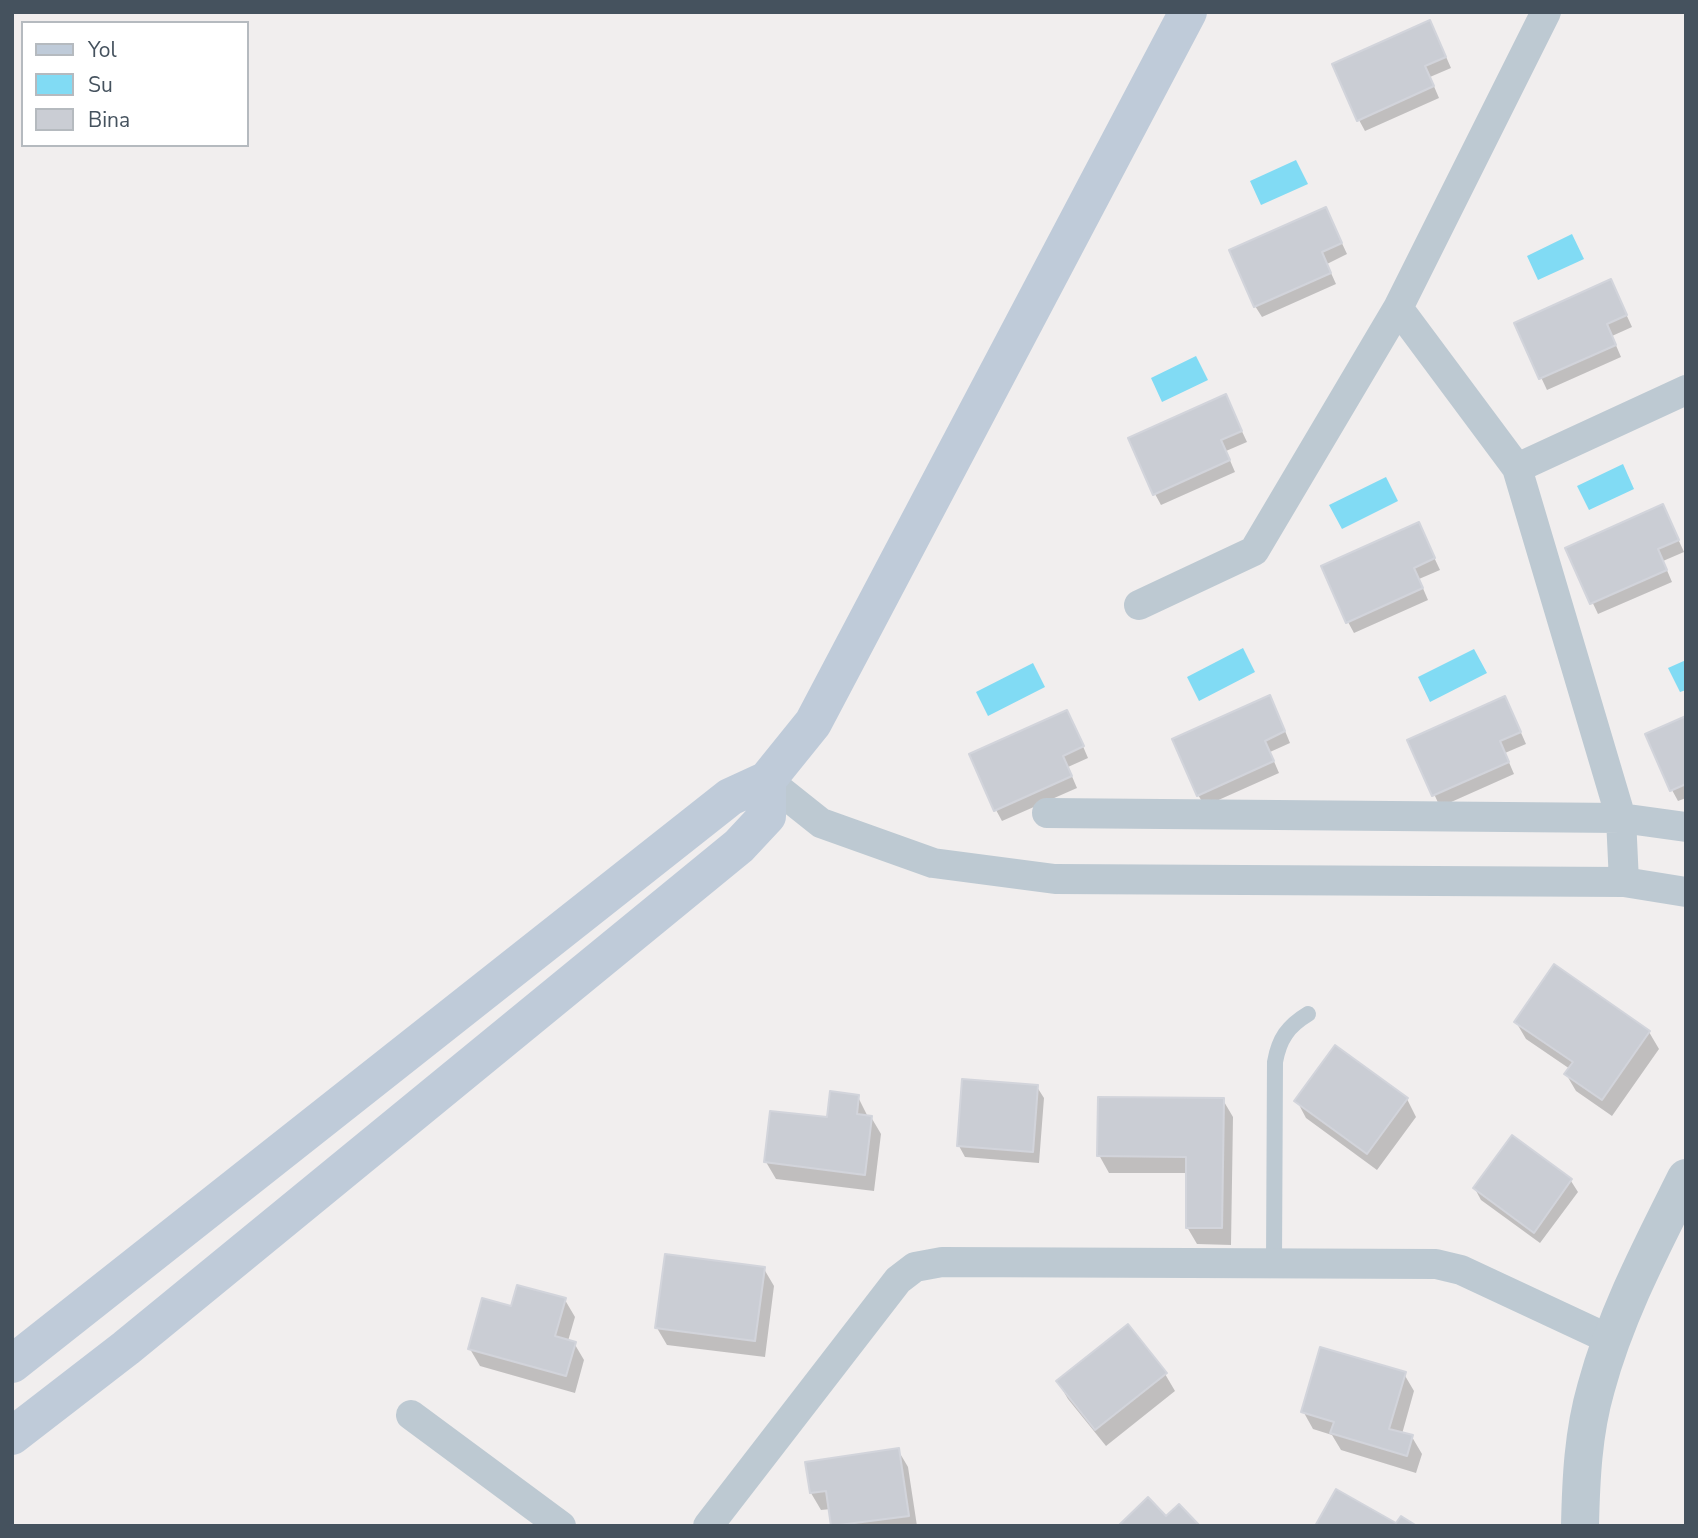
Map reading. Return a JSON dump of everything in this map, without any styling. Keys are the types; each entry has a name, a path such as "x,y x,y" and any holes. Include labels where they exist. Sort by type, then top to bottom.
{"main road":[{"path":"12,1364 730,797 767,780 813,723 1188,12"},
{"path":"12,1436 126,1349 739,846 767,816 767,780"}],"street":[{"path":"1139,605 1254,551 1398,308 1546,12"},
{"path":"1398,308 1517,468 1621,818 1624,882"},
{"path":"1517,468 1686,390"},
{"path":"767,780 821,823 933,863 1055,879 1624,882 1686,892"},
{"path":"1047,813 1621,818 1686,827"},
{"path":"1580,1526 1582,1466 1595,1391 1611,1340 1652,1245 1686,1178"},
{"path":"708,1526 898,1280 915,1267 942,1262 1436,1264 1461,1270 1611,1340"},
{"path":"411,1415 561,1526"}],"lane":[{"path":"1274,1262 1277,1047 1294,1022 1308,1014"}],"water":[{"path":"1296,160 1308,184 1261,205 1250,181"},
{"path":"1572,234 1584,259 1538,280 1527,256"},
{"path":"1196,356 1208,380 1162,402 1151,378"},
{"path":"1623,464 1634,489 1589,510 1577,486"},
{"path":"1386,477 1398,501 1342,529 1329,505"},
{"path":"1243,648 1255,672 1199,701 1187,677"},
{"path":"1474,649 1487,673 1430,702 1418,677"},
{"path":"1686,660 1686,690 1680,692 1668,668"},
{"path":"1033,663 1045,687 988,716 976,692"}],"building":[{"path":"1430,20 1446,57 1425,66 1434,86 1357,121 1332,64"},
{"path":"1326,207 1342,243 1322,252 1331,273 1254,307 1229,250"},
{"path":"1611,279 1627,315 1607,324 1616,345 1539,379 1514,323"},
{"path":"1226,394 1242,431 1221,440 1230,460 1153,495 1128,438"},
{"path":"1663,504 1679,540 1658,549 1667,570 1590,604 1565,548"},
{"path":"1419,522 1435,558 1414,568 1423,588 1346,623 1321,566"},
{"path":"1270,695 1285,731 1265,741 1274,761 1197,796 1172,739"},
{"path":"1505,696 1521,732 1500,741 1509,762 1432,796 1407,740"},
{"path":"1067,710 1084,746 1063,756 1072,776 994,811 969,754"},
{"path":"1686,716 1686,784 1670,791 1645,734"},
{"path":"1554,964 1650,1031 1602,1100 1564,1074 1573,1062 1514,1022"},
{"path":"1335,1045 1408,1098 1367,1154 1294,1101"},
{"path":"962,1079 1038,1085 1033,1152 957,1146"},
{"path":"830,1091 859,1095 857,1114 872,1116 865,1175 764,1162 770,1111 827,1117"},
{"path":"1098,1097 1224,1098 1222,1228 1186,1228 1186,1157 1097,1156"},
{"path":"1512,1135 1572,1179 1534,1233 1473,1188"},
{"path":"665,1254 765,1267 755,1341 655,1328"},
{"path":"517,1285 566,1298 555,1336 576,1342 566,1376 468,1349 482,1298 511,1306"},
{"path":"1128,1324 1167,1373 1095,1430 1056,1381"},
{"path":"1320,1347 1406,1372 1389,1429 1413,1435 1407,1456 1330,1433 1334,1422 1301,1412"},
{"path":"899,1448 909,1516 831,1526 826,1491 810,1493 805,1462"},
{"path":"1336,1489 1396,1523 1401,1516 1417,1526 1315,1526"},
{"path":"1148,1497 1166,1516 1179,1504 1200,1526 1118,1526"}]}
